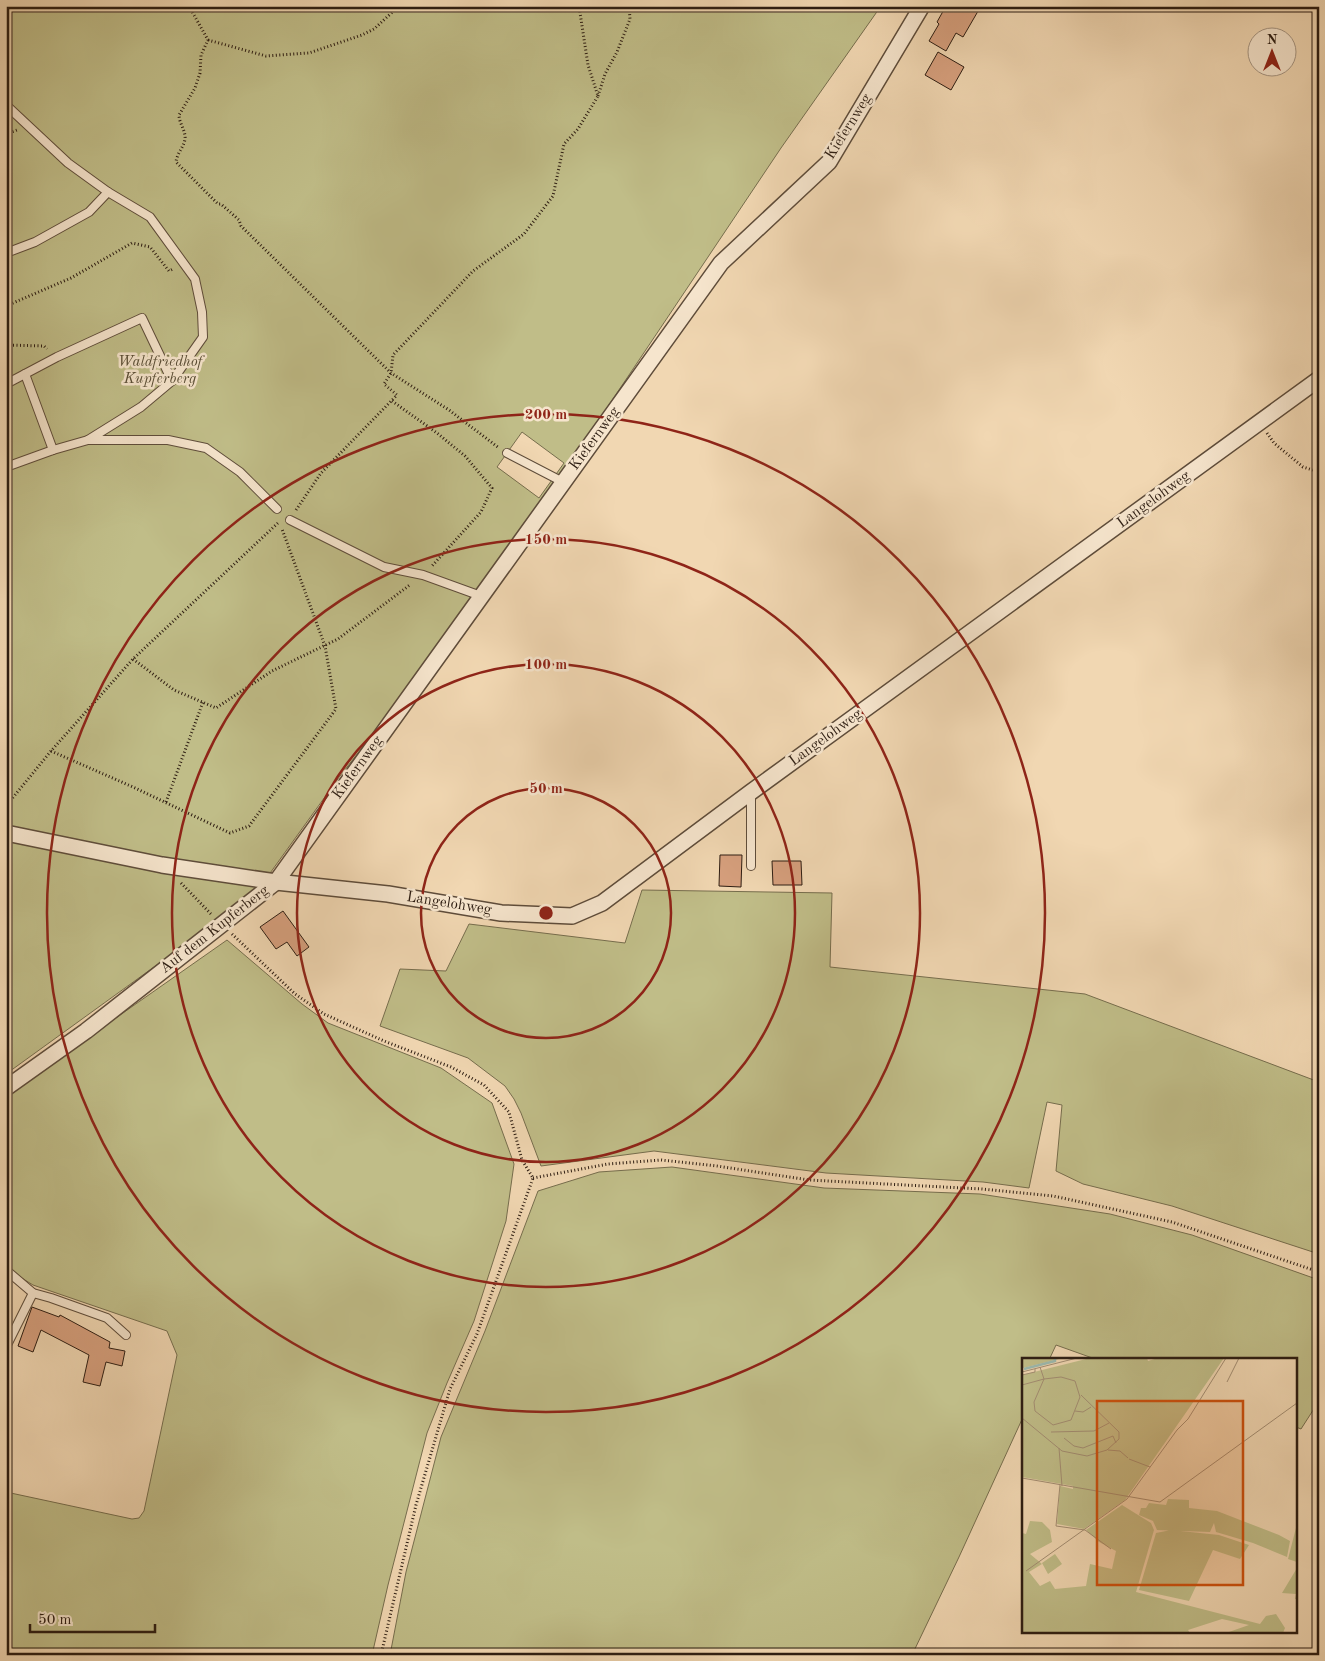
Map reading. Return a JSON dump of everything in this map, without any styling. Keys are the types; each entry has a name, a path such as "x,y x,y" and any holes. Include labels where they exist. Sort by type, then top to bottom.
{"street":[{"name":"Kiefernweg","path":"276,882 721,263 829,162 922,6"},
{"name":"Langelohweg","path":"276,882 388,894 501,912 572,916 602,903 751,792 1319,379"},
{"name":"Auf dem Kupferberg","path":"6,833 162,864 276,882"},
{"name":"Auf dem Kupferberg","path":"6,1088 86,1031 276,882"}],"lane":[{"path":"6,106 68,162 108,192 150,218 195,279 202,312 203,336 172,382 140,407 88,440"},
{"path":"6,253 35,242 89,212 108,192"},
{"path":"6,384 57,357 142,318 172,382"},
{"path":"25,374 53,450"},
{"path":"6,467 88,440 168,440 206,448 240,472 277,509"},
{"path":"507,453 563,482"},
{"path":"290,520 384,567 423,575 481,596"},
{"path":"751,792 751,866"},
{"path":"6,1270 33,1294 51,1298 106,1318 126,1334"},
{"path":"6,1347 33,1294"}],"path":[{"path":"189,6 208,40 266,56 309,53 362,36 374,29 399,6"},
{"path":"580,6 588,65 598,96"},
{"path":"290,520 321,473 397,395 384,384 391,373 393,355 473,271 524,234 553,196 564,144 578,129 598,96 630,19 629,6"},
{"path":"208,40 201,55 200,73 195,88 179,115 185,142 177,156 176,162 218,204 221,204 239,220 241,226 391,373 449,410 507,453"},
{"path":"6,306 71,278 132,243 150,247 169,271 186,265"},
{"path":"6,345 44,346 57,357"},
{"path":"133,660 174,690 216,708 272,671 338,639 423,575 481,512 492,488 465,456 437,432 392,401"},
{"path":"1260,422 1274,443 1303,467 1319,472"},
{"path":"51,751 166,802 230,833 249,826 336,709 325,646 277,509"},
{"path":"6,806 51,751 133,660 280,522"},
{"path":"166,802 203,702"},
{"path":"162,864 221,924 295,994 324,1014 384,1041 452,1066 484,1084 509,1112 522,1160 533,1178"},
{"path":"533,1178 608,1164 660,1160 717,1166 808,1180 982,1189 1053,1196 1172,1222 1319,1272"},
{"path":"380,1655 416,1505 450,1389 477,1334 533,1178"}],"green space":[{"name":"Waldfriedhof Kupferberg","path":"6,6 881,6 781,148 481,596 340,776 255,894 6,1074","holes":["522,432 564,463 539,498 497,467"]},
{"path":"642,890 832,893 830,967 1085,994 1319,1082 1319,1254 1172,1206 1083,1184 1056,1171 1062,1105 1047,1102 1029,1188 983,1182 826,1173 654,1151 541,1166 521,1113 505,1086 468,1058 380,1026 400,969 446,971 469,924 625,943"},
{"path":"227,940 302,1004 328,1023 441,1068 492,1103 514,1164 506,1221 474,1321 427,1433 372,1655 6,1655 6,1492 132,1519 139,1518 144,1511 177,1355 167,1331 33,1285 6,1265 6,1095"},
{"path":"672,1167 824,1188 980,1194 1110,1214 1192,1235 1319,1280 1319,1401 1301,1429 1298,1428 1298,1358 1092,1358 1056,1345 1050,1358 1022,1358 1022,1419 912,1655 390,1655 406,1572 441,1437 485,1331 538,1191 599,1172"}],"building":[{"path":"946,6 981,6 963,37 956,33 946,51 929,41 939,24 937,22"},
{"path":"938,52 964,67 951,90 925,75"},
{"path":"720,855 742,855 741,887 719,886"},
{"path":"772,861 801,861 802,885 773,885"},
{"path":"283,911 309,947 297,956 287,942 276,949 260,927"},
{"path":"32,1307 59,1317 60,1315 110,1342 109,1348 125,1351 122,1366 106,1362 100,1386 83,1382 89,1355 41,1330 33,1352 18,1346"}]}
